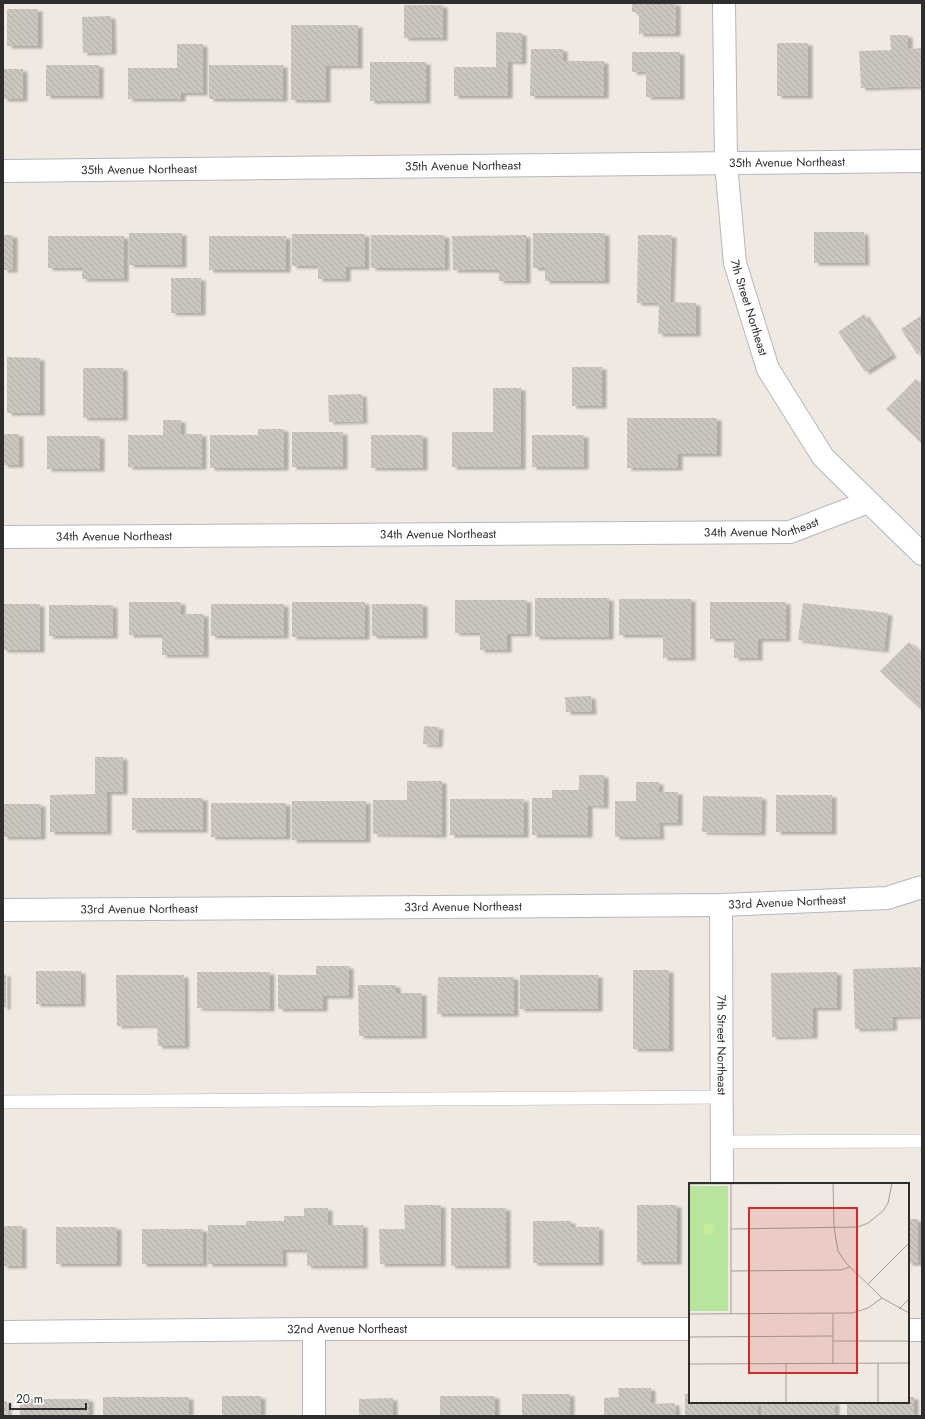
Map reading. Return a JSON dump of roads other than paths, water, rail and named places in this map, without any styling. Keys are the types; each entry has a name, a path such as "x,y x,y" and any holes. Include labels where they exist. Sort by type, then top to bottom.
{"street":[{"name":"7th Street Northeast","path":"724,3 726,164 735,263 768,369 823,457 922,554"},
{"name":"35th Avenue Northeast","path":"3,171 922,161"},
{"name":"34th Avenue Northeast","path":"3,537 790,532 868,502"},
{"name":"33rd Avenue Northeast","path":"3,910 722,905 887,898 922,887"},
{"name":"7th Street Northeast","path":"722,905 722,1183"},
{"name":"32nd Avenue Northeast","path":"3,1332 314,1329 689,1329"},
{"path":"314,1329 314,1416"},
{"path":"909,1330 922,1330"}],"lane":[{"path":"3,1102 722,1096"},
{"path":"722,1142 922,1141"}]}
